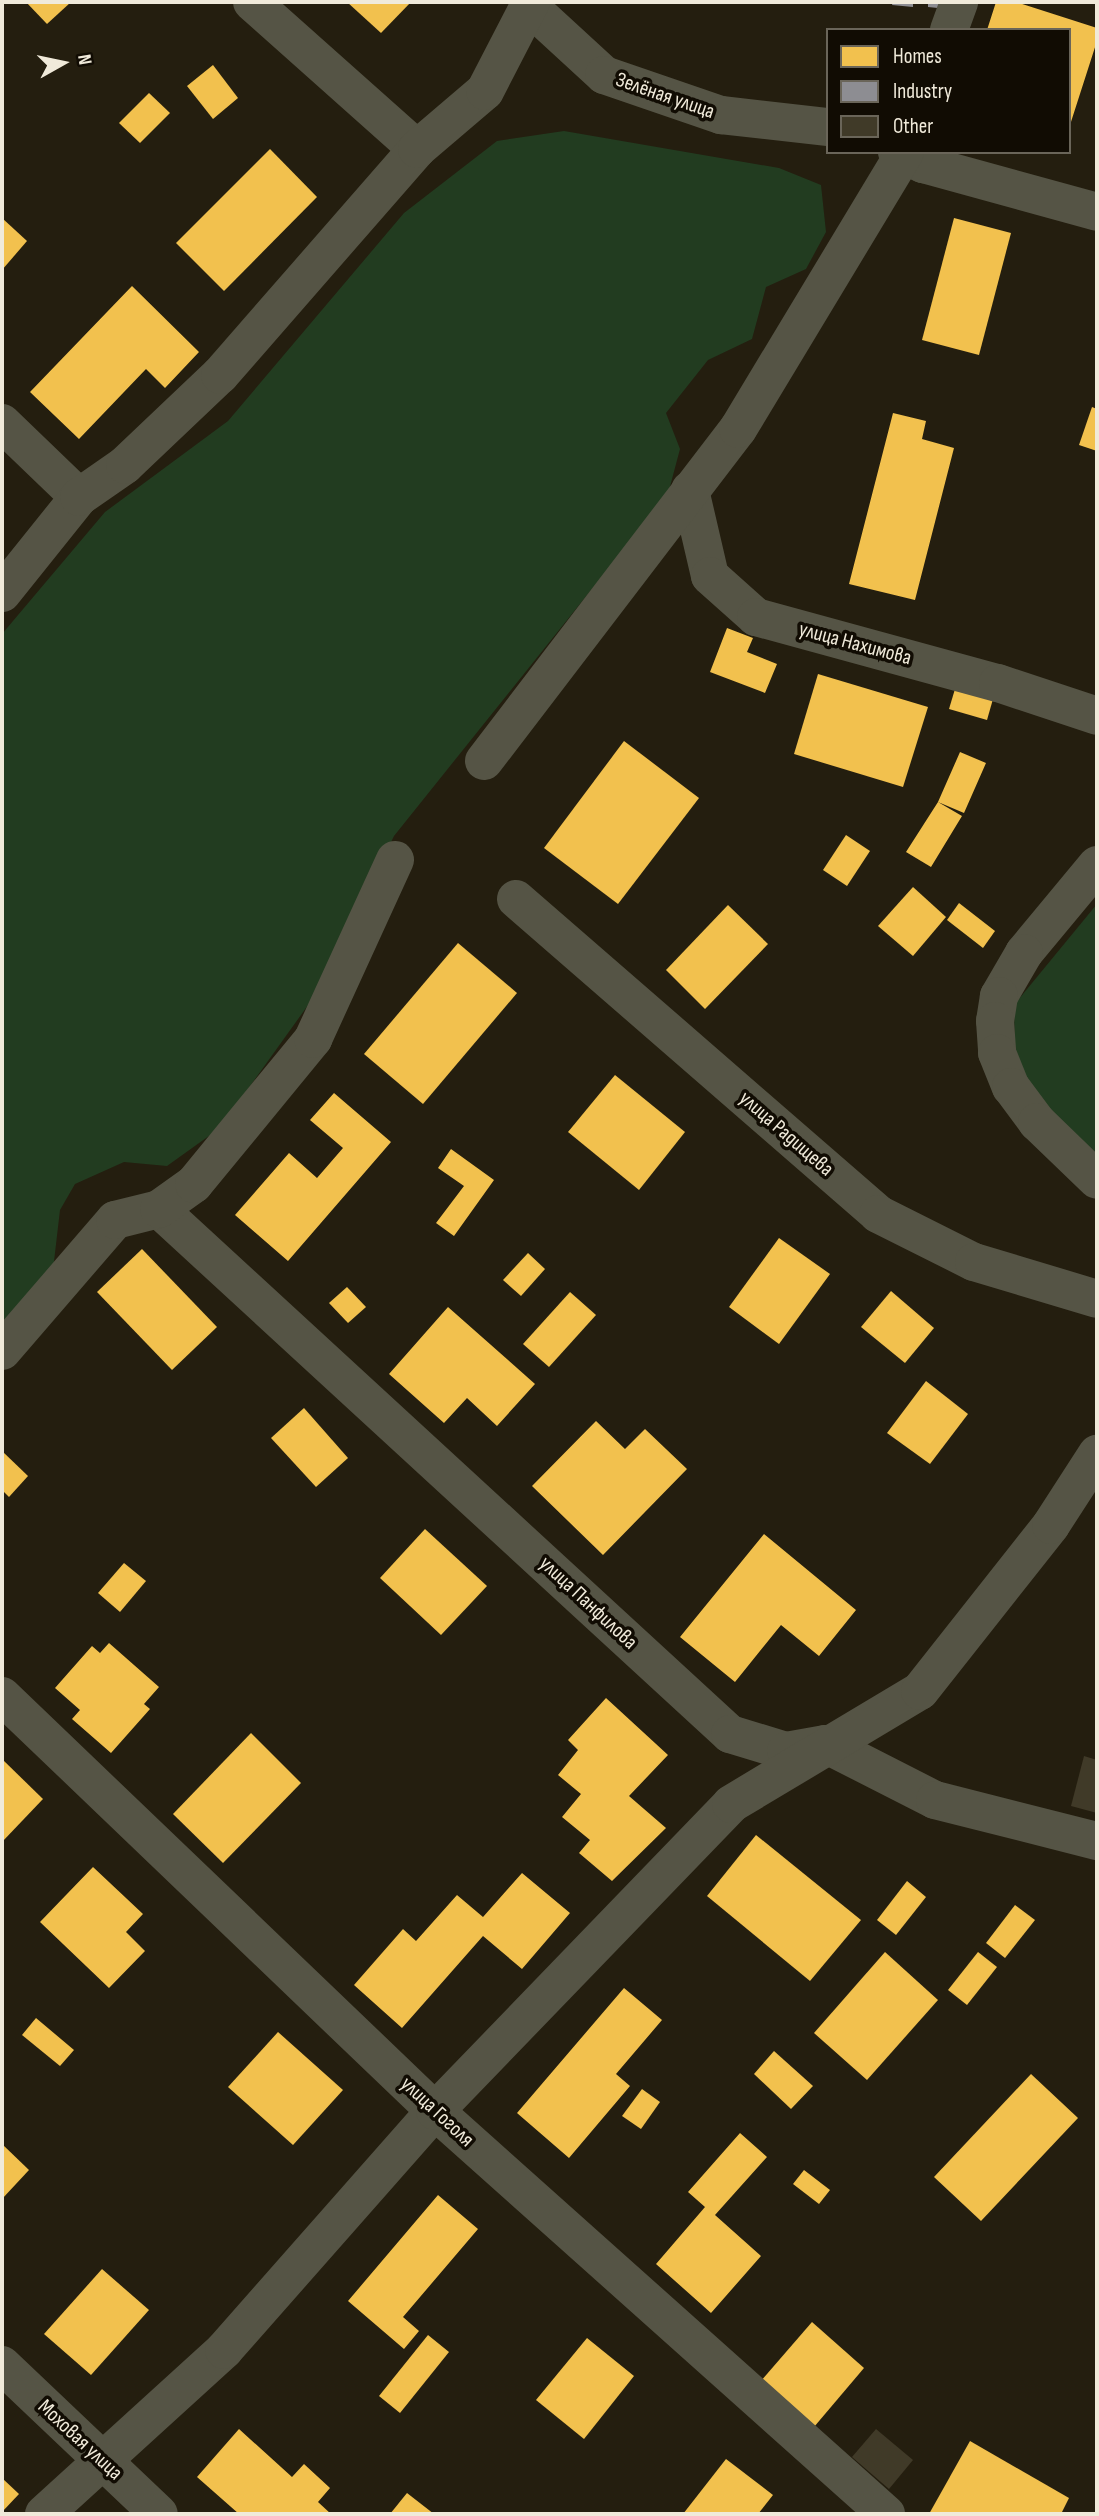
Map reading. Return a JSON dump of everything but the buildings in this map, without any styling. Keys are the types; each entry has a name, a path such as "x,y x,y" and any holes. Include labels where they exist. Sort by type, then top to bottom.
{"street":[{"path":"252,2 417,149"},
{"path":"950,28 959,2"},
{"path":"2,593 79,497 125,465 219,375 417,149 485,91 530,4"},
{"name":"Зелёная улица","path":"530,4 604,75 721,115 826,127"},
{"path":"484,761 738,429 901,154"},
{"path":"905,154 1097,212"},
{"path":"2,423 79,497"},
{"name":"улица Нахимова","path":"690,490 710,576 756,617 998,683 1097,716"},
{"path":"2,1351 115,1220 159,1209 194,1184 313,1039 395,860"},
{"path":"1097,865 1024,953 999,996 997,1053 1011,1087 1037,1122 1097,1180"},
{"name":"улица Радищева","path":"516,899 878,1214 974,1262 1097,1299"},
{"name":"улица Панфилова","path":"159,1209 730,1734 786,1751 825,1744"},
{"path":"44,2514 224,2350 435,2111 731,1804 825,1744 920,1690 1052,1525 1097,1454"},
{"name":"улица Гоголя","path":"2,1696 435,2111 886,2514"},
{"path":"825,1744 935,1800 1097,1841"},
{"name":"Моховая улица","path":"2,2365 159,2514"}],"green space":[{"path":"564,131 779,168 821,185 826,232 806,269 766,287 752,339 708,360 666,413 680,449 668,494 394,836 316,994 220,1128 167,1166 124,1162 75,1184 60,1210 53,1270 2,1326 2,634 105,512 228,421 404,213 497,141"},
{"path":"1097,904 1097,1153 1053,1121 1015,1069 1014,1005"}]}
